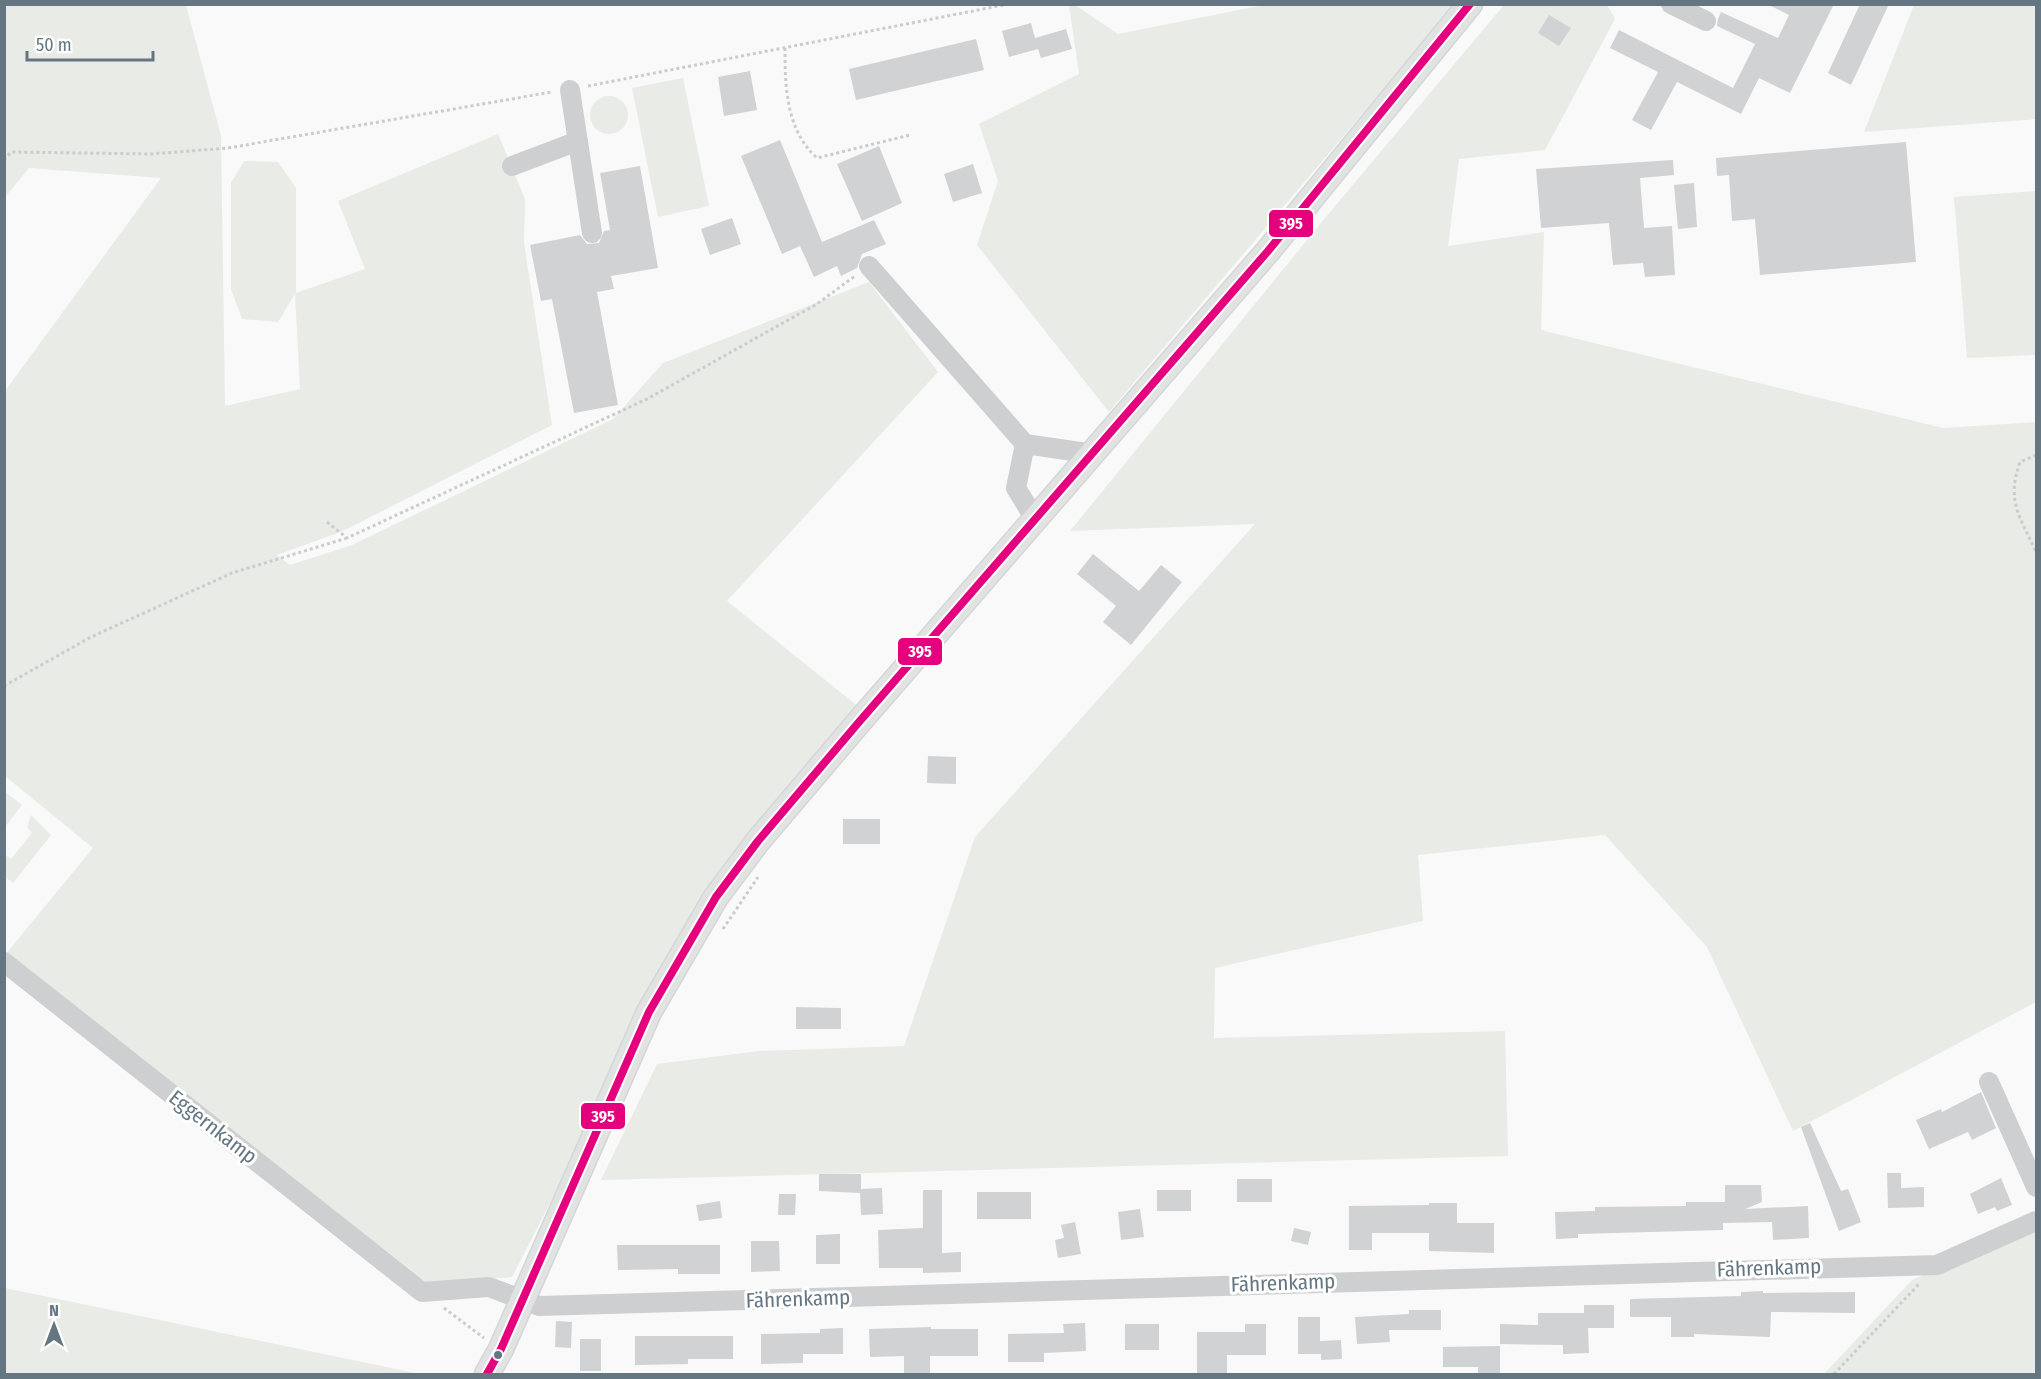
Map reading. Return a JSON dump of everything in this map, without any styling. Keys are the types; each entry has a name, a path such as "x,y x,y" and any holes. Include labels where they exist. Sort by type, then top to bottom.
{"main road":[{"path":"487,1374 501,1349 649,1012 716,897 772,824 1268,251 1470,4"}],"street":[{"path":"1671,4 1706,21"},
{"path":"570,90 582,130 592,233"},
{"path":"512,166 582,130"},
{"path":"869,266 1025,444 1094,454"},
{"path":"1025,444 1016,488 1035,519"},
{"name":"Eggernkamp","path":"4,962 422,1292"},
{"path":"1989,1082 2037,1187"},
{"name":"Fährenkamp","path":"523,1299 539,1306 1937,1265 2037,1221"},
{"path":"422,1292 489,1287 523,1299"}],"path":[{"path":"4,160 11,152 151,154 228,148 570,90 1009,4"},
{"path":"785,48 787,99 793,120 804,147 817,158 910,135"},
{"path":"4,686 91,637 232,573 347,538 647,399 818,304 869,266"},
{"path":"2037,455 2020,462 2013,483 2014,503 2037,552"},
{"path":"327,522 347,538"},
{"path":"716,938 761,873"},
{"path":"1834,1374 1937,1265"},
{"path":"422,1292 501,1349"}],"shaded area":[{"path":"5,5 186,5 221,136 225,406 300,389 295,294 278,322 242,319 231,289 231,183 244,161 278,162 296,188 296,293 365,269 338,201 498,134 525,199 524,243 552,425 343,531 277,555 290,565 352,545 613,419 663,363 869,282 938,372 727,601 860,708 663,984 512,1277 429,1284 5,955 93,848 5,776 5,391 161,178 29,168 5,197"},
{"path":"1069,5 1075,5 1118,34 1264,5 1455,5 1109,412 977,245 998,181 979,124 1079,74"},
{"path":"1504,5 1607,5 1615,19 1545,150 1459,159 1448,246 1544,232 1541,330 1943,428 2036,422 2036,1002 1793,1131 1707,947 1605,835 1418,855 1423,921 1215,968 1214,1038 1505,1031 1508,1156 601,1180 657,1064 759,1051 904,1046 975,837 1255,524 1070,531 1325,218"},
{"path":"1914,5 2036,5 2036,119 1864,132"},
{"path":"683,78 709,206 658,217 632,88"},
{"path":"609,96 623,101 628,115 623,129 609,134 595,129 590,115 595,101"},
{"path":"2036,191 2036,355 1967,358 1954,197"},
{"path":"5,792 22,805 5,827"},
{"path":"31,815 51,835 13,883 5,877 5,855 11,859 32,833 27,827"},
{"path":"2036,1227 2036,1374 1824,1374 1912,1280"},
{"path":"5,1288 420,1374 5,1374"}],"building":[{"path":"1767,4 1834,4 1790,93 1759,78 1741,114 1677,82 1651,130 1632,120 1658,72 1610,48 1619,30 1733,88 1755,44 1717,26 1718,19 1721,12 1778,38 1789,15"},
{"path":"1860,4 1889,4 1851,85 1828,73"},
{"path":"1549,15 1571,28 1559,46 1538,33"},
{"path":"1031,23 1035,38 1066,29 1072,49 1041,58 1038,49 1009,57 1002,31"},
{"path":"976,39 984,70 856,100 849,69"},
{"path":"750,71 757,110 724,116 718,77"},
{"path":"780,140 822,242 874,220 886,244 862,254 857,268 841,276 837,266 814,277 800,246 782,254 741,156"},
{"path":"1906,142 1916,262 1760,275 1755,219 1732,221 1729,175 1717,176 1716,158"},
{"path":"879,146 902,203 862,221 837,164"},
{"path":"1673,160 1674,175 1640,178 1644,228 1672,226 1675,275 1645,277 1643,263 1613,265 1609,223 1541,228 1536,169"},
{"path":"973,164 982,193 953,202 944,174"},
{"path":"640,166 658,268 611,276 614,289 597,292 618,405 574,413 552,299 541,301 530,245 580,235 587,244 599,243 604,231 610,230 600,173"},
{"path":"1694,183 1697,227 1678,229 1674,185"},
{"path":"732,218 741,244 710,255 701,229"},
{"path":"1093,554 1139,591 1161,565 1182,582 1131,645 1103,622 1116,606 1077,574"},
{"path":"928,756 956,757 956,784 927,783"},
{"path":"843,819 880,819 880,844 843,844"},
{"path":"796,1007 841,1008 841,1029 796,1029"},
{"path":"1981,1092 1996,1128 1972,1140 1968,1132 1929,1149 1916,1120 1941,1109 1942,1112"},
{"path":"1810,1123 1841,1191 1848,1189 1861,1222 1839,1231 1801,1127"},
{"path":"1887,1173 1901,1173 1901,1188 1924,1187 1924,1207 1888,1208"},
{"path":"819,1174 861,1174 861,1189 882,1188 883,1214 861,1215 860,1193 819,1191"},
{"path":"2001,1178 2012,1205 1997,1211 1995,1207 1978,1214 1970,1194"},
{"path":"1237,1179 1272,1179 1272,1202 1237,1202"},
{"path":"1725,1185 1761,1185 1762,1202 1745,1209 1808,1206 1809,1238 1773,1240 1772,1222 1723,1223 1723,1230 1578,1234 1578,1238 1556,1239 1555,1212 1595,1211 1595,1207 1686,1206 1686,1202 1725,1202"},
{"path":"923,1190 942,1190 942,1253 961,1252 961,1272 923,1273 923,1268 879,1268 878,1230 923,1228"},
{"path":"1157,1190 1191,1190 1191,1211 1157,1211"},
{"path":"977,1192 1031,1192 1031,1219 977,1219"},
{"path":"779,1194 796,1194 795,1215 778,1215"},
{"path":"720,1201 722,1218 699,1221 696,1205"},
{"path":"1429,1203 1457,1203 1457,1223 1494,1223 1494,1253 1429,1251 1429,1233 1372,1233 1372,1250 1349,1250 1349,1206 1429,1205"},
{"path":"1140,1209 1144,1237 1121,1240 1118,1212"},
{"path":"1075,1222 1081,1254 1058,1258 1055,1240 1064,1238 1061,1225"},
{"path":"1294,1228 1311,1232 1308,1245 1291,1241"},
{"path":"840,1234 840,1264 816,1264 816,1235"},
{"path":"751,1241 779,1241 780,1271 751,1272"},
{"path":"617,1245 720,1245 720,1274 678,1274 678,1269 618,1270"},
{"path":"1763,1291 1763,1293 1855,1292 1855,1313 1771,1312 1770,1337 1694,1334 1694,1337 1671,1337 1671,1317 1630,1317 1630,1299 1741,1296 1741,1292"},
{"path":"1584,1305 1614,1305 1614,1328 1588,1328 1589,1353 1563,1354 1563,1345 1500,1344 1500,1324 1538,1325 1538,1313 1584,1313"},
{"path":"1409,1310 1441,1310 1441,1330 1389,1330 1390,1342 1357,1344 1355,1317 1409,1314"},
{"path":"1298,1317 1320,1317 1320,1341 1341,1340 1342,1359 1321,1360 1321,1354 1298,1354"},
{"path":"556,1321 572,1322 571,1348 555,1347"},
{"path":"1085,1323 1086,1351 1044,1353 1044,1362 1008,1362 1008,1334 1064,1333 1063,1324"},
{"path":"1125,1324 1159,1324 1159,1350 1125,1350"},
{"path":"1245,1324 1266,1324 1266,1355 1227,1355 1227,1374 1197,1374 1197,1332 1245,1332"},
{"path":"931,1327 931,1329 978,1329 978,1356 930,1356 930,1374 904,1374 904,1356 870,1357 869,1329"},
{"path":"843,1328 843,1354 803,1354 803,1363 761,1364 761,1334 820,1333 820,1329"},
{"path":"635,1336 733,1336 733,1359 688,1359 688,1364 635,1365"},
{"path":"580,1339 601,1339 601,1371 580,1371"},
{"path":"1500,1346 1500,1374 1478,1374 1478,1367 1443,1367 1443,1347"}],"transit line":[{"name":"395","path":"487,1374 501,1349 649,1012 716,897 758,841 859,722 1268,251 1470,4"}]}
